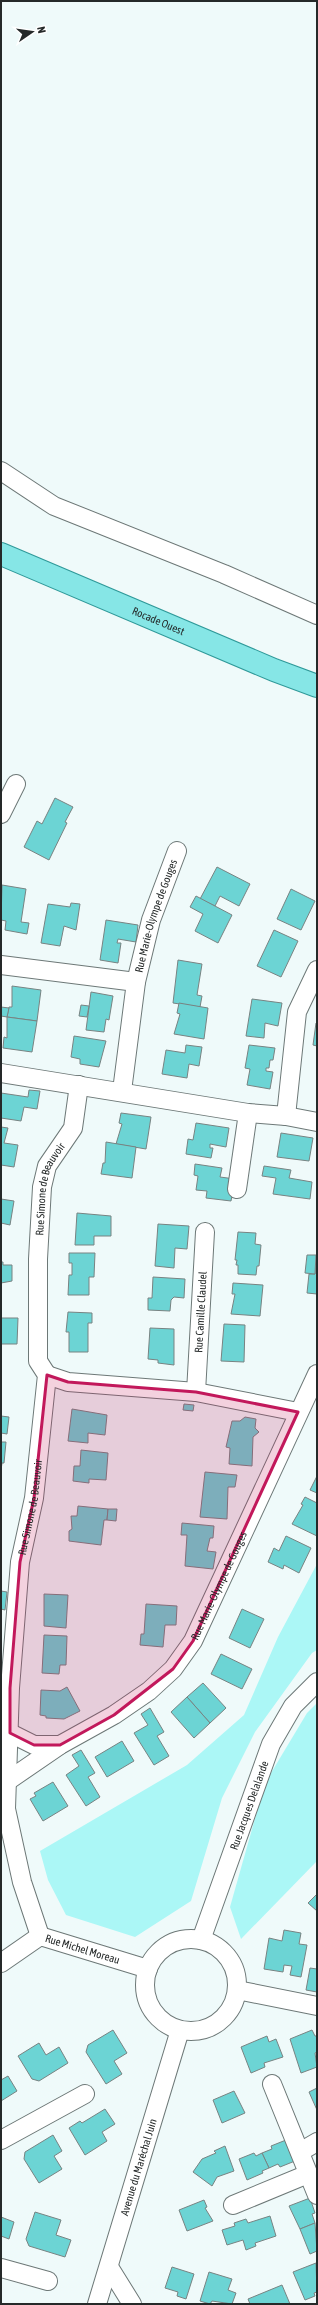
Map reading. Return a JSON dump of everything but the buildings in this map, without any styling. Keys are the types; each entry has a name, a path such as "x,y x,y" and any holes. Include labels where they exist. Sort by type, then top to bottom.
{"main road":[{"name":"Rocade Ouest","path":"1,554 274,670 317,686"}],"street":[{"path":"1,471 54,506 224,574 317,615"},
{"path":"1,814 16,784"},
{"name":"Rue Marie-Olympe de Gouges","path":"122,1091 136,982 151,920 178,851"},
{"name":"Rue Marie-Olympe de Gouges","path":"1,965 136,982"},
{"path":"286,1116 297,1012 317,970"},
{"path":"1,1072 248,1113 286,1116 317,1122"},
{"name":"Rue Simone de Beauvoir","path":"40,1936 22,1882 6,1809 10,1733 6,1687 20,1562 34,1498 47,1375 38,1361 39,1214 47,1166 73,1128 79,1085"},
{"path":"237,1189 248,1113"},
{"name":"Rue Camille Claudel","path":"196,1392 205,1232"},
{"name":"Rue Marie-Olympe de Gouges","path":"8,1780 60,1745 114,1715 149,1691 173,1669 193,1641 298,1412 317,1374"},
{"path":"47,1375 68,1382 196,1392 298,1412"},
{"name":"Rue Jacques Delalande","path":"201,1940 271,1744 293,1706 317,1682"},
{"name":"Rue Marie-Olympe de Gouges","path":"10,1733 34,1745 60,1745"},
{"name":"Rue Michel Moreau","path":"1,1963 40,1936 148,1969"},
{"path":"188,1939 201,1940 213,1945 224,1953 232,1964 236,1976 237,1990 234,2003 227,2014 218,2023 206,2029 193,2031 180,2030 166,2024 155,2013 151,2006 145,1984 148,1969 154,1957 164,1948 175,1942 188,1939"},
{"path":"237,1990 317,2006"},
{"name":"Avenue du Maréchal Juin","path":"97,2304 180,2030"},
{"path":"272,2084 317,2195"},
{"path":"1,2140 85,2094"},
{"path":"300,2152 317,2142"},
{"path":"233,2205 308,2174"},
{"path":"109,2267 132,2304"},
{"path":"1,2268 48,2281"}],"highlighted area":[{"path":"47,1375 68,1382 196,1392 298,1412 193,1641 173,1669 114,1715 60,1745 34,1745 10,1733 10,1688 20,1562 34,1498"}],"shaded area":[{"path":"317,1564 317,1650 312,1653 255,1732 222,1798 191,1901 135,1937 66,1915 48,1880 40,1851 187,1765 244,1715 278,1637"},
{"path":"317,1703 317,1861 241,1939 230,1907 265,1783 307,1713"}]}
